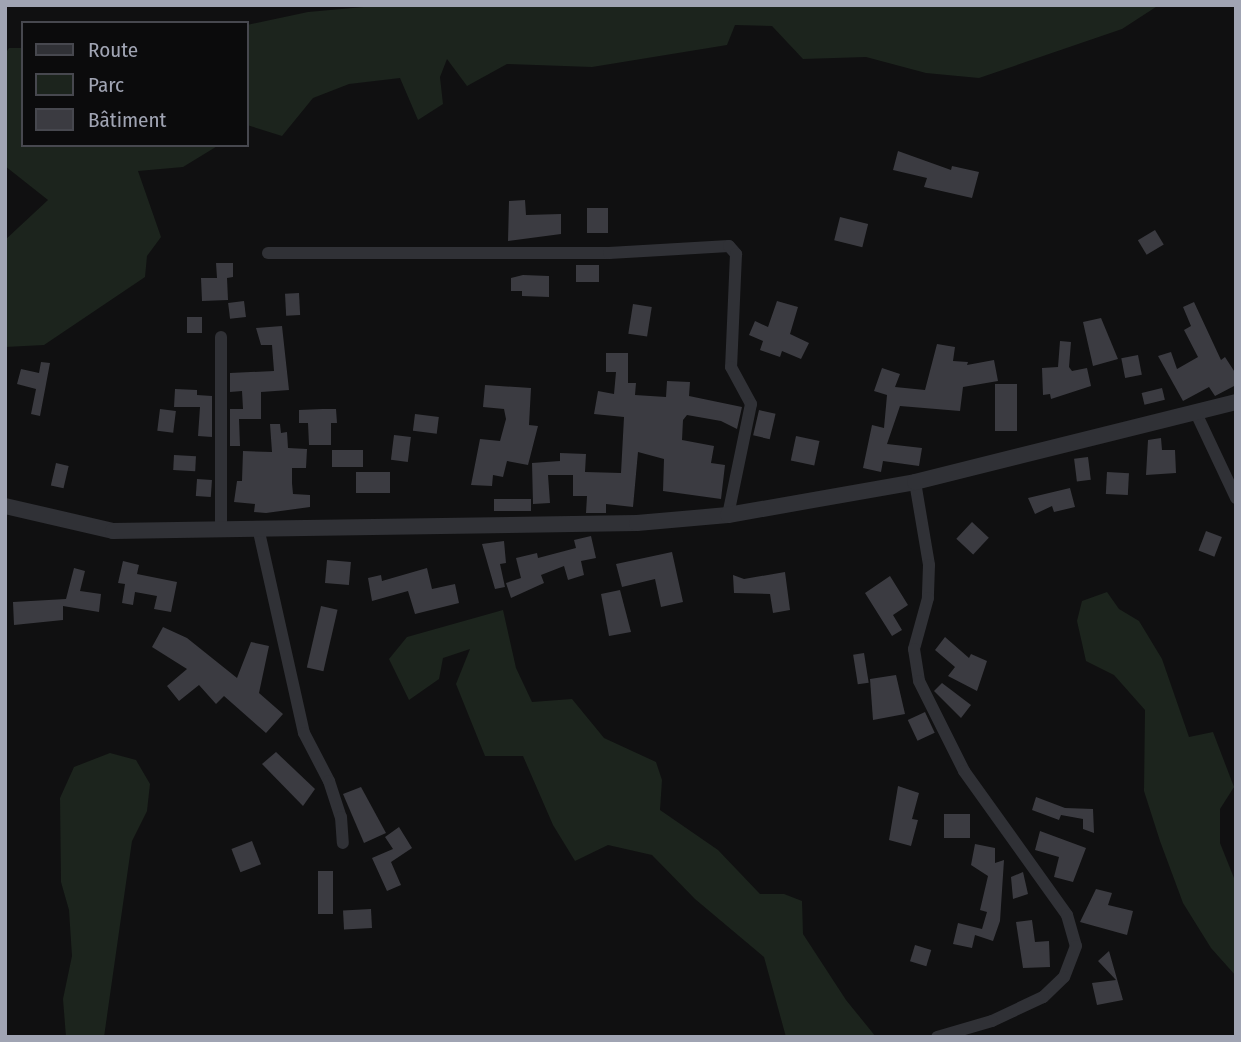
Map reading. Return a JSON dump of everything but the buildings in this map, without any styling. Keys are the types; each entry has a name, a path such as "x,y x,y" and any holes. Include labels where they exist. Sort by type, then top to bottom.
{"street":[{"path":"268,253 609,253 729,246 736,254 731,367 751,404 728,514"},
{"path":"221,337 221,531"},
{"path":"5,506 113,531 259,532 637,523 728,514 915,482 1236,402"},
{"path":"1196,413 1236,498"},
{"path":"915,482 929,565 928,598 914,649 919,681 964,771 1067,915 1076,946 1064,977 1043,997 1004,1016 937,1037"},
{"path":"259,532 304,733 341,817 343,843"}],"green space":[{"path":"386,5 1159,5 1122,29 979,78 926,73 866,57 803,59 772,26 735,25 727,45 592,67 507,64 467,86 447,59 440,77 443,104 418,120 400,78 349,84 313,98 282,136 248,125 248,25 308,12"},
{"path":"9,48 21,48 21,147 216,147 183,167 138,171 161,237 147,256 145,277 44,345 5,347 5,240 48,200 5,166 5,54"},
{"path":"1107,592 1119,609 1139,621 1162,659 1189,737 1213,732 1234,787 1220,809 1220,843 1236,883 1236,976 1211,948 1183,903 1160,841 1144,791 1145,710 1114,675 1086,661 1077,621 1082,601"},
{"path":"503,610 516,668 532,702 572,699 604,738 656,762 662,780 660,810 718,850 760,894 784,894 802,901 803,934 846,1000 876,1037 786,1037 764,957 695,899 652,855 608,845 575,861 553,825 523,756 485,756 456,684 470,649 443,658 439,679 409,700 389,659 407,637"},
{"path":"110,753 136,760 150,784 147,811 132,841 104,1037 66,1037 63,999 72,956 69,910 61,882 60,798 74,767"}]}
